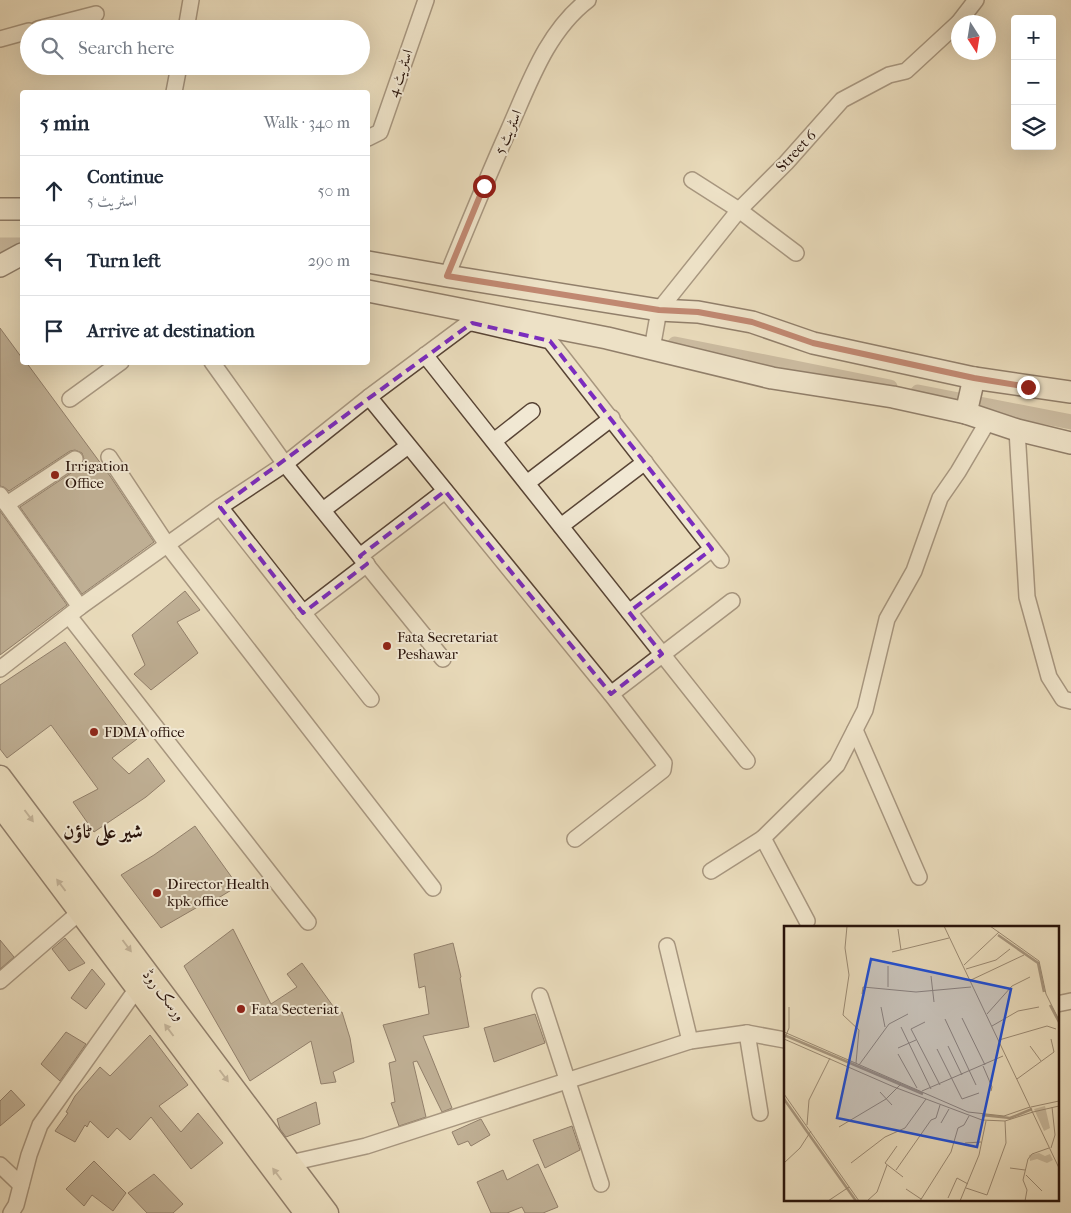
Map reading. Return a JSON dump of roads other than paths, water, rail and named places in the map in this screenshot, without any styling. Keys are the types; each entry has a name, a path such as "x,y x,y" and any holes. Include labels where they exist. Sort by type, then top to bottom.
{"main road":[{"name":"ورسک روڈ","path":"0,777 327,1213"},
{"name":"ورسک روڈ","path":"3,815 138,987 306,1213"}],"street":[{"path":"188,20 191,0"},
{"name":"اسٹریٹ 4","path":"370,137 380,132 426,0"},
{"name":"اسٹریٹ 5","path":"447,276 536,67 557,33 579,7 588,0"},
{"name":"Street 6","path":"965,15 976,0"},
{"path":"73,20 96,14"},
{"name":"Street 6","path":"659,311 739,210 842,100 889,76 906,71 951,30"},
{"path":"0,39 20,33"},
{"path":"174,90 177,75"},
{"path":"692,180 739,210 796,254"},
{"path":"0,208 20,209"},
{"path":"0,266 20,255"},
{"path":"370,262 659,311 698,312 752,322 813,343 974,378 1071,392"},
{"path":"370,291 607,338 772,378 893,397 966,413 1017,430 1071,443"},
{"path":"652,348 659,311"},
{"path":"0,669 74,612 220,507 285,464 369,397 467,324 472,323 550,341 612,418 716,554 629,612"},
{"path":"425,355 747,761"},
{"path":"70,399 118,365"},
{"path":"214,365 285,464 443,659"},
{"path":"966,413 974,378"},
{"path":"369,397 611,694 664,763 663,770 575,839"},
{"path":"494,441 532,411"},
{"path":"527,483 612,418"},
{"path":"711,871 763,838 837,764 865,710 887,619 914,571 940,498 958,472 988,421"},
{"path":"1017,430 1027,597 1049,677 1062,699 1071,701"},
{"path":"323,510 408,446"},
{"path":"109,456 168,546 433,888"},
{"path":"75,459 3,499 74,612 308,922"},
{"path":"561,526 644,462"},
{"path":"303,613 445,491"},
{"path":"220,507 371,699"},
{"path":"611,694 732,601"},
{"path":"855,730 918,878"},
{"path":"763,838 807,921"},
{"path":"0,981 80,911"},
{"path":"667,946 690,1041"},
{"path":"11,1213 16,1205 29,1155 40,1125 138,987"},
{"path":"540,996 601,1184"},
{"path":"1058,1004 1071,1001"},
{"path":"290,1164 366,1146 690,1041 747,1033 784,1040"},
{"path":"747,1033 760,1113"},
{"path":"0,1165 21,1184"}],"waterway":[{"path":"0,245 20,245"},
{"path":"675,344 890,387"},
{"path":"918,392 1071,422"}],"place":[{"name":"Irrigation Office","path":"55,475"},
{"name":"Fata Secretariat Peshawar","path":"387,646"},
{"name":"FDMA office","path":"94,732"},
{"name":"Director Health kpk office","path":"157,893"},
{"name":"Fata Secteriat","path":"241,1009"}],"district":[{"name":"شیر علی ٹاؤن","path":"103,831"}]}
